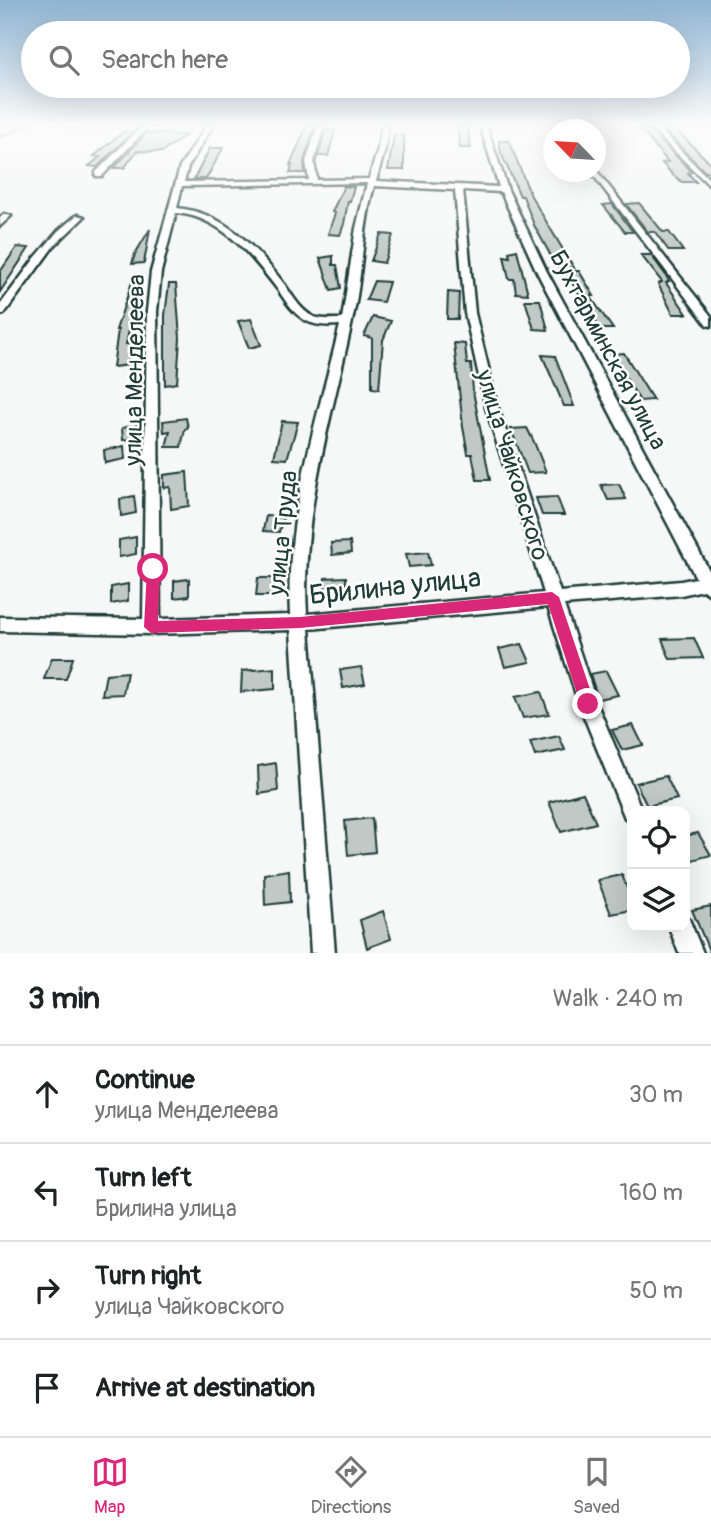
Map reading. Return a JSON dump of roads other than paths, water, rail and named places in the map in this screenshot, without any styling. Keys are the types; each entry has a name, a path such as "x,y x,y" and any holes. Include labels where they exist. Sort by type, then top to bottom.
{"street":[{"path":"99,174 103,169"},
{"name":"улица Менделеева","path":"151,627 152,311 156,272 183,169"},
{"path":"311,169 313,180"},
{"name":"улица Труда","path":"323,953 298,602 302,528 315,450 351,301 356,244 375,169"},
{"name":"Бухтарминская улица","path":"497,169 504,190 542,272 710,584"},
{"path":"695,169 711,185"},
{"path":"179,184 313,180 504,190"},
{"path":"603,182 711,323"},
{"name":"улица Чайковского","path":"459,189 470,313 492,408 588,704 630,806"},
{"path":"174,210 194,211 211,218 251,249 300,312 311,320 345,322"},
{"path":"0,312 59,232 71,220 80,217"},
{"name":"Брилина улица","path":"0,624 151,627 300,622 710,584"},
{"path":"683,932 691,953"}]}
